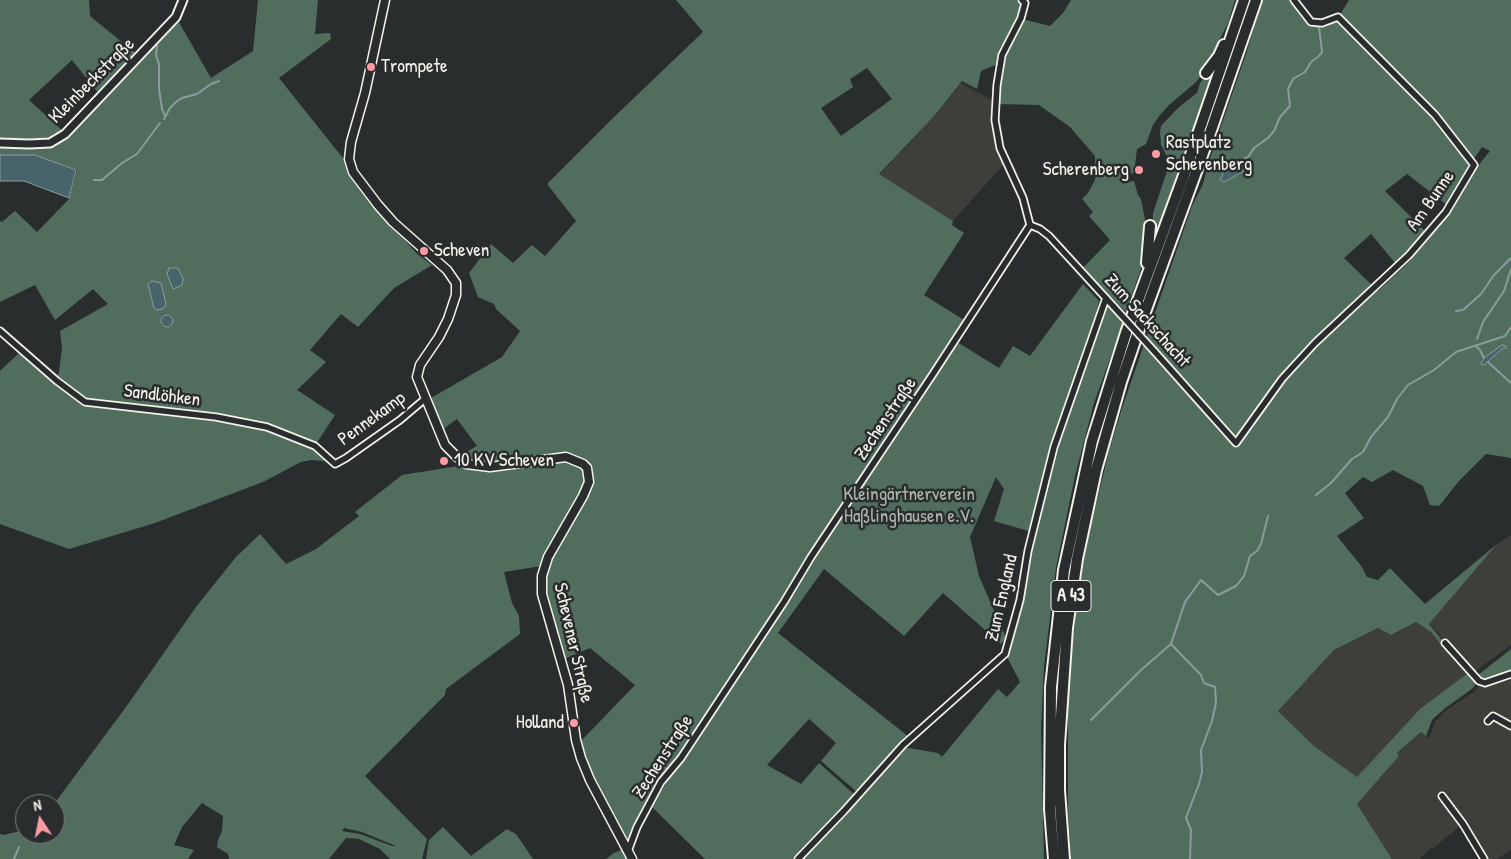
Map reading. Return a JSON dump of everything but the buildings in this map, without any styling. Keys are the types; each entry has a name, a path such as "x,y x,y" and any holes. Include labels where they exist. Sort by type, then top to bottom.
{"highway":[{"name":"A 43","path":"1064,859 1061,827 1059,745 1066,636 1077,559 1096,470 1121,382 1138,332 1256,0"},
{"name":"A 43","path":"1054,859 1049,791 1051,687 1064,570 1092,440 1126,333 1243,4"},
{"path":"1206,73 1219,56 1243,4"},
{"path":"1143,286 1149,251 1150,226"}],"main road":[{"name":"Schevener Straße","path":"385,0 365,92 351,142 349,159 353,172 383,211 454,279 457,291 452,309 439,337 418,370 418,382 445,445 466,464 490,467 566,457 572,458 587,468 589,482 586,489 548,557 542,576 542,594 568,685 576,740 581,758 590,780 632,859"}],"street":[{"name":"Kleinbeckstraße","path":"0,143 50,143 65,134 176,17 183,0"},
{"name":"Am Bunne","path":"1236,443 1282,379 1315,343 1409,256 1446,212 1474,165 1435,115 1338,17 1322,23 1310,22 1294,0"},
{"path":"1023,2 1021,18 1002,55 997,84 995,120 1000,148 1023,198 1030,225"},
{"name":"Zum Sackschacht","path":"1030,225 1040,229 1049,236 1236,443"},
{"name":"Zechenstraße","path":"628,851 637,827 661,782 680,758 784,602 811,556 1030,225"},
{"name":"Zum England","path":"798,859 844,811 902,745 1005,654 1020,600 1028,551 1054,447 1106,298"},
{"name":"Sandlöhken","path":"0,331 57,381 85,402 216,417 267,427 315,446 335,464"},
{"name":"Pennekamp","path":"335,464 400,420 426,398"},
{"path":"1445,643 1479,681 1485,683 1511,674"},
{"path":"1488,721 1493,716 1511,726"},
{"path":"1442,796 1463,824 1484,859"}],"shaded area":[{"path":"961,83 995,102 998,148 1004,164 953,221 879,175 935,115"},
{"path":"1511,535 1511,645 1473,673 1429,623 1497,544"},
{"path":"1416,622 1432,633 1442,644 1442,640 1468,673 1420,710 1357,777 1314,746 1278,711 1334,650 1378,628 1391,635"},
{"path":"1511,677 1511,851 1497,859 1485,859 1464,823 1419,859 1392,859 1357,804 1399,756 1397,753 1421,732 1429,738 1435,722 1445,711 1474,692 1479,686 1488,687"}],"green space":[{"path":"0,0 89,0 90,16 138,55 99,94 72,60 29,100 64,132 49,141 0,140"},
{"path":"258,0 318,0 315,34 330,33 331,39 279,78 346,162 372,202 416,253 432,265 394,288 358,327 341,314 310,350 326,362 297,390 335,415 314,447 332,462 311,460 301,462 263,482 155,523 69,549 0,524 0,371 20,352 55,382 59,372 62,348 60,331 108,304 93,289 55,320 35,285 0,302 0,221 2,222 15,211 37,232 69,199 77,170 35,155 0,155 0,146 51,144 103,98 142,59 177,19 211,78 253,51"},
{"name":"Kleingärtnerverein Haßlinghausen e.V.","path":"676,0 1019,0 1021,2 1019,17 1000,55 998,64 981,71 977,89 962,81 935,115 879,174 953,221 952,225 964,233 924,295 964,320 808,557 831,531 957,342 999,368 1013,346 1030,356 1083,284 1099,301 1090,342 1107,304 1123,323 1094,403 1075,476 1056,568 1044,667 1041,728 1044,859 801,859 903,747 938,753 942,757 998,689 1007,697 1020,682 1006,655 1011,646 1018,619 1032,532 994,521 1004,489 996,477 970,537 979,576 1006,638 1001,644 943,593 904,636 824,569 778,633 909,737 858,793 821,761 836,743 809,719 767,765 801,784 819,763 856,796 794,859 705,859 652,807 673,772 666,771 646,805 628,843 584,759 580,742 635,685 590,648 564,659 544,592 544,576 550,557 591,482 578,459 490,465 467,461 458,456 477,446 457,419 442,430 431,398 502,357 520,331 496,309 494,304 478,297 469,273 491,244 513,263 532,245 545,256 576,221 547,184 703,32","holes":["867,68 892,99 841,136 821,108 853,87 850,79"]},
{"path":"1071,0 1235,0 1228,23 1215,49 1214,58 1195,83 1160,115 1153,125 1146,144 1137,149 1134,173 1126,174 1126,182 1134,181 1141,199 1147,230 1143,263 1126,312 1082,269 1110,240 1089,216 1093,212 1082,199 1088,193 1095,180 1095,156 1070,127 1039,105 998,104 1003,56 1022,19 1050,26 1063,13"},
{"path":"1262,0 1292,0 1310,23 1322,24 1331,19 1338,22 1420,102 1470,164 1447,205 1407,174 1385,191 1425,231 1396,264 1371,234 1344,258 1378,291 1411,260 1448,213 1473,172 1490,151 1482,147 1473,160 1436,114 1340,15 1349,0 1511,0 1511,458 1486,454 1459,481 1439,506 1430,505 1423,486 1393,470 1372,482 1363,477 1345,493 1364,518 1337,536 1362,567 1367,577 1378,580 1390,568 1425,604 1497,544 1429,624 1442,640 1442,646 1432,633 1416,622 1391,635 1378,628 1334,650 1278,711 1314,746 1357,777 1420,709 1468,673 1476,683 1473,688 1432,720 1426,736 1421,732 1397,753 1399,756 1357,804 1392,859 1071,859 1068,811 1068,697 1071,651 1083,565 1092,521 1109,451 1123,405 1192,206 1203,184 1209,161 1246,54","holes":["1238,161 1243,165 1244,171 1224,182 1220,180 1226,167 1231,163"]},
{"path":"1217,63 1152,244 1153,213 1170,162 1161,145 1161,126 1179,107 1197,93 1200,83"},
{"path":"566,458 582,465 588,481 542,566 504,572 512,603 519,616 520,634 446,689 445,695 365,776 427,839 422,859 390,859 380,849 359,839 346,838 329,859 229,859 228,854 217,847 222,831 223,816 202,803 182,827 174,845 194,850 188,859 0,859 0,834 15,832 15,844 65,844 65,794 61,794 126,707 196,607 236,557 260,534 286,564 316,549 359,516 355,512 402,475 465,465","holes":["344,828 362,832 396,846 360,834 342,831"]},
{"path":"1511,649 1511,671 1491,680 1483,680 1478,675"},
{"path":"443,827 471,856 507,829 516,834 533,859 426,859 429,840"},
{"path":"624,849 629,859 606,859 614,853"}],"water":[{"path":"0,155 35,155 76,170 69,198 24,181 0,181"},
{"path":"1238,161 1243,165 1244,171 1224,182 1220,180 1226,167"},
{"path":"169,268 179,270 183,279 182,285 173,289 167,274"},
{"path":"152,281 161,283 166,304 162,309 157,310 154,308 148,284"},
{"path":"169,315 172,316 172,326 165,327 162,326 161,319 162,316"},
{"path":"1502,345 1506,346 1506,348 1503,348 1482,365 1481,363 1484,358"}],"waterway":[{"path":"1244,159 1274,131 1280,117 1290,106 1288,89 1293,79 1305,72 1311,62 1322,52 1319,27 1312,25"},
{"path":"157,45 159,89 165,116"},
{"path":"164,119 176,102 182,98 197,94 219,81"},
{"path":"94,180 102,180 122,163 137,154 160,123"},
{"path":"1456,311 1463,310 1481,294 1494,275 1511,258"},
{"path":"1477,339 1483,322 1504,291 1511,269"},
{"path":"1316,495 1331,483 1352,459 1363,452 1371,437 1388,417 1397,399 1408,385 1434,370 1456,352 1505,336 1511,327"},
{"path":"1476,346 1484,358"},
{"path":"1488,362 1511,383"},
{"path":"1190,859 1191,830 1186,818 1202,772 1201,750 1212,721 1216,703 1215,687 1204,683 1201,675 1171,644 1185,602 1201,580 1218,595 1236,586 1244,576 1250,556 1257,551 1261,544 1268,516"},
{"path":"1091,720 1141,670 1171,644"},
{"path":"14,859 19,847"}],"place":[{"name":"Trompete","path":"371,67"},
{"name":"Rastplatz Scherenberg","path":"1156,154"},
{"name":"Scherenberg","path":"1139,170"},
{"name":"Scheven","path":"424,251"},
{"name":"10 KV Scheven","path":"444,461"},
{"name":"Holland","path":"574,723"}]}
